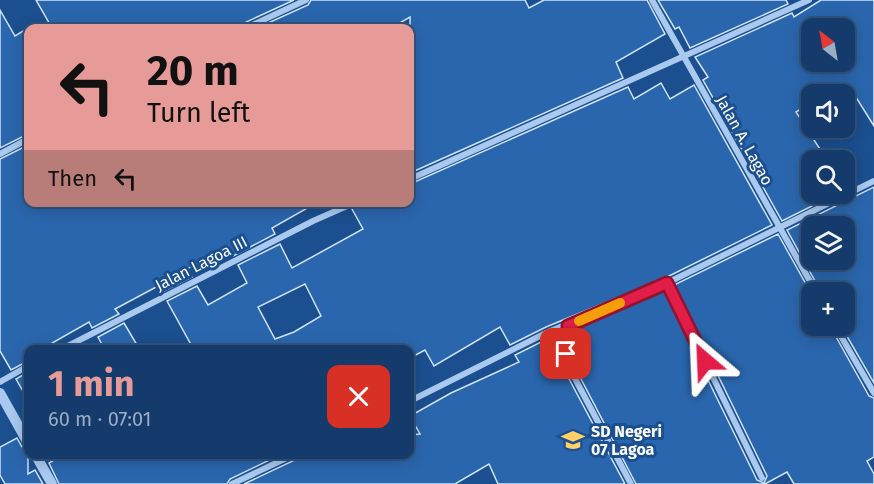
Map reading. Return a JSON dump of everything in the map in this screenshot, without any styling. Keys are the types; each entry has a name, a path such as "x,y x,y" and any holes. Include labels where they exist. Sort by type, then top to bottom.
{"street":[{"path":"255,24 306,0"},
{"name":"Jalan A. Lagao","path":"652,0 778,229 810,282"},
{"path":"414,177 809,0"},
{"path":"0,154 24,141"},
{"path":"414,399 548,332 568,326 667,283 874,181"},
{"name":"Jalan Lagoa III","path":"70,345 345,207"},
{"path":"667,283 762,478"},
{"path":"568,326 570,350 564,358 631,484"},
{"path":"841,336 874,393"},
{"path":"0,382 24,368"},
{"path":"0,393 24,436"},
{"path":"38,459 52,484"},
{"path":"232,484 284,459"}],"building":[{"path":"36,0 294,0 243,24 50,24"},
{"path":"311,0 525,0 529,8 544,0 647,0 665,34 616,62 623,78 414,171 414,24 410,24 410,17 398,24 266,24 308,5"},
{"path":"658,0 786,0 788,4 690,48 679,27 675,29"},
{"path":"821,0 874,0 874,126 855,96 855,84 801,84 801,109 796,112 801,120 801,138 813,138 821,150 801,150 801,204 812,204 812,206 782,221 703,80 708,77 695,57 792,13 794,17"},
{"path":"0,10 15,36 24,30 24,136 0,148"},
{"path":"661,83 670,99 694,85 772,225 665,278 546,327 510,345 500,327 434,366 425,350 414,356 414,345 191,345 167,301 197,286 208,305 247,283 238,265 280,244 292,268 363,229 352,209 355,207 414,207 414,182 628,87 634,99","holes":["305,284 321,316 294,332 275,339 258,307"]},
{"path":"24,147 24,207 309,207 272,228 275,234 233,256 228,246 187,269 192,277 162,292 158,286 115,309 119,314 92,328 89,322 49,345 24,345 24,363 11,370 0,351 0,159"},
{"path":"874,187 874,383 847,336 855,336 855,282 816,282 809,270 855,270 855,216 815,216 840,204 855,204 855,196"},
{"path":"801,223 801,256 787,230"},
{"path":"778,234 805,282 801,282 801,336 836,336 869,396 874,398 874,457 867,461 874,474 874,484 794,484 787,472 765,484 636,484 570,358 575,350 573,327 664,290 757,480 764,483 767,476 674,285"},
{"path":"124,323 137,345 102,345 98,337"},
{"path":"563,331 565,348 559,360 625,484 498,484 489,464 455,484 244,484 297,459 414,459 414,435 420,434 414,423 414,414 451,393 519,362 515,355"},
{"path":"24,374 24,393 16,379"},
{"path":"17,438 24,448 24,459 28,459 28,474 35,470 43,484 5,484 0,475 0,447"},
{"path":"56,459 272,459 230,479 227,484 59,484 49,463"}],"slow traffic":[{"path":"579,321 620,303"}],"place":[{"name":"SD Negeri 07 Lagoa","path":"573,440"}],"route":[{"path":"566,354 570,352 568,326 667,283 705,361"}]}
